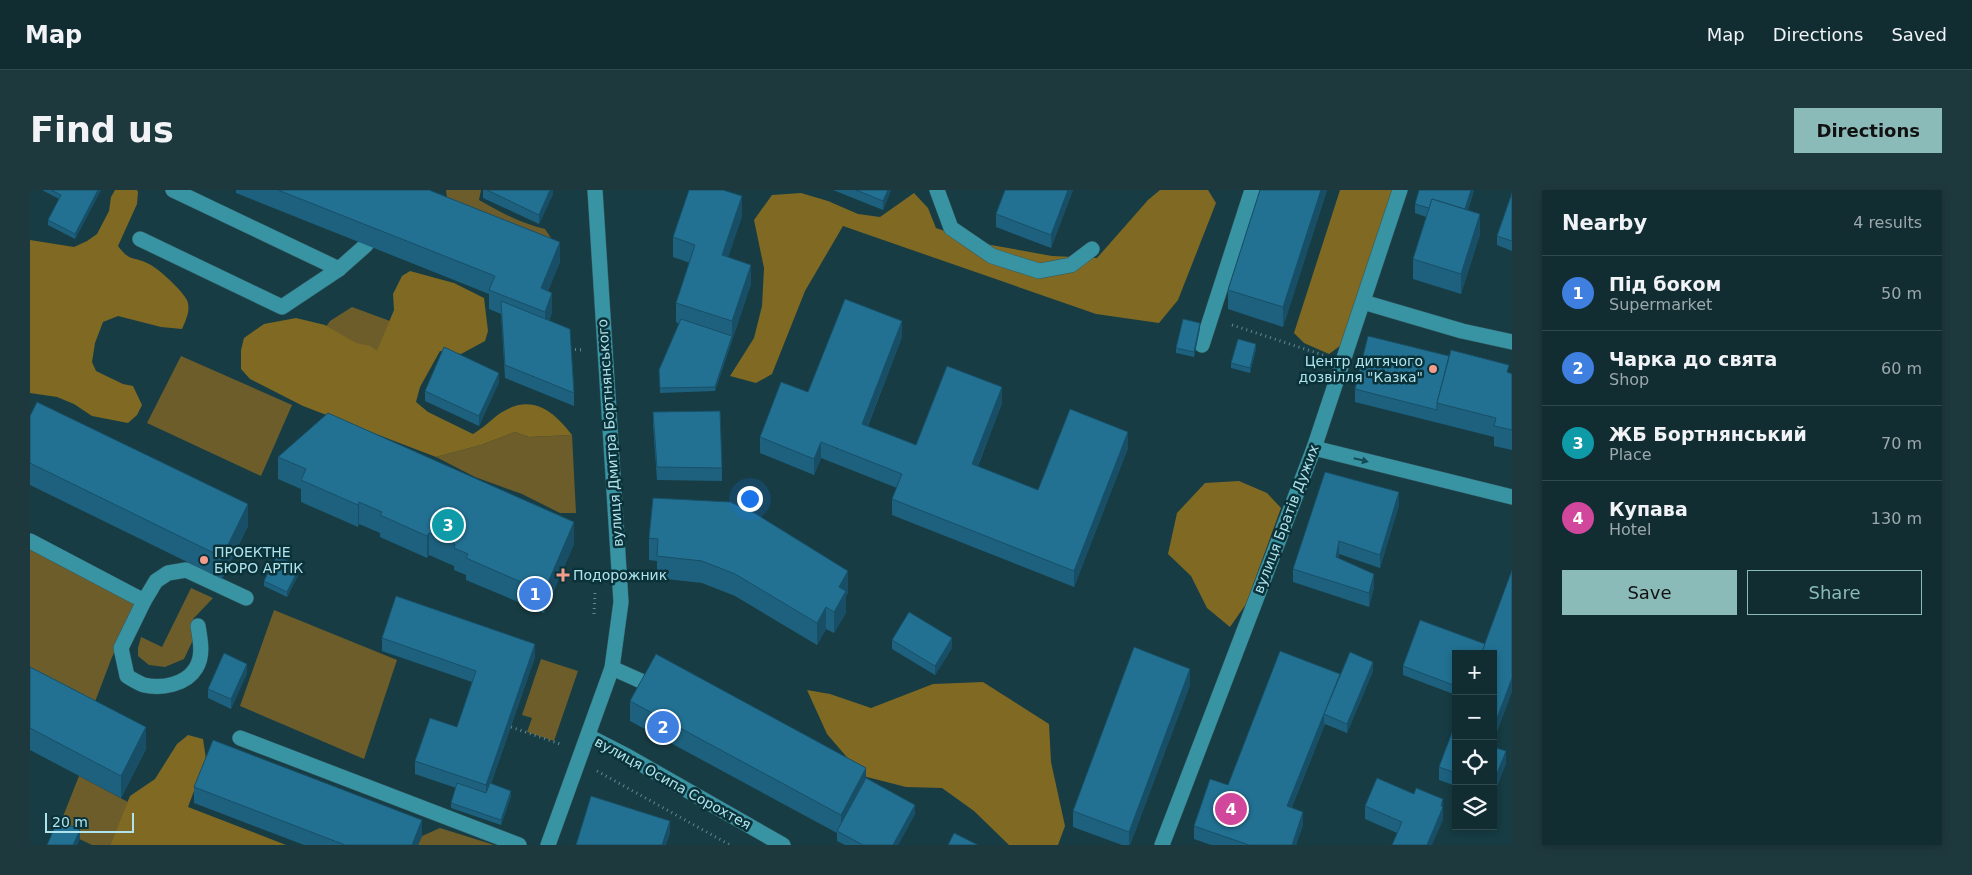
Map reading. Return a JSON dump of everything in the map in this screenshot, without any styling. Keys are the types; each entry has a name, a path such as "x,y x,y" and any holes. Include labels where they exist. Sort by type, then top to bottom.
{"street":[{"path":"173,190 339,269"},
{"name":"вулиця Дмитра Бортнянського","path":"548,845 612,668 621,602 595,190"},
{"path":"937,190 951,228 992,256 1039,271 1072,265 1092,249"},
{"path":"1202,345 1252,190"},
{"name":"вулиця Братів Дужих","path":"1162,845 1314,448 1400,190"},
{"path":"140,239 282,307 339,269 366,245"},
{"path":"1363,302 1462,331 1512,342"},
{"path":"1314,448 1512,497"},
{"path":"30,541 144,601"},
{"path":"198,626 202,648 196,668 182,681 165,686 142,684 126,676 121,648 156,581 168,573 186,570 246,598"},
{"path":"612,668 650,684"},
{"name":"вулиця Осипа Сорохтея","path":"588,736 627,756 783,845"},
{"path":"240,738 519,845"}],"path":[{"path":"1211,318 1342,362"},
{"path":"570,349 586,350"},
{"path":"594,619 596,584"},
{"path":"511,727 563,744"},
{"path":"592,768 730,845"}],"shaded area":[{"path":"115,190 137,190 138,192 137,204 118,246 128,257 147,263 163,274 184,296 188,307 188,315 182,329 161,327 118,316 103,322 95,343 92,362 96,371 123,384 133,386 142,405 137,415 128,423 92,416 74,404 57,397 30,393 30,240 74,247 87,241 97,234 109,211 111,197"},
{"path":"446,190 481,190 479,200 520,221 545,229 551,238 550,250 447,198"},
{"path":"1160,190 1208,190 1216,203 1178,300 1159,323 1096,314 843,226 805,291 772,374 756,383 730,376 754,338 762,306 764,268 754,220 772,195 801,193 828,201 858,214 880,217 914,193 928,208 936,228 980,243 1052,256 1097,258 1148,200"},
{"path":"1340,190 1394,190 1344,343 1329,354 1304,343 1294,333"},
{"path":"410,271 454,283 484,298 488,331 485,341 461,354 440,351 420,387 416,402 428,412 473,434 510,408 521,405 540,407 557,418 572,435 529,437 515,432 481,445 436,457 303,406 250,379 241,369 241,350 244,338 264,324 296,318 325,325 356,343 370,346 377,351 394,310 393,294 402,276"},
{"path":"352,307 390,321 370,371 312,347 330,321"},
{"path":"181,356 292,405 261,476 147,423"},
{"path":"515,432 529,437 572,435 576,513 560,513 522,494 475,477 436,457 481,445"},
{"path":"1239,481 1267,493 1281,508 1246,604 1230,627 1207,608 1191,576 1168,554 1177,513 1205,483"},
{"path":"30,548 133,603 133,614 112,657 90,715 30,686"},
{"path":"191,588 213,598 193,619 192,642 184,659 165,667 149,665 138,656 141,637 162,647"},
{"path":"274,610 397,660 364,759 240,706"},
{"path":"541,659 578,671 554,741 527,732 532,718 522,715"},
{"path":"983,682 1049,724 1051,762 1065,826 1058,845 1009,845 974,811 942,788 906,787 863,776 827,734 807,690 830,694 871,708 933,684"},
{"path":"188,735 203,739 206,759 188,807 286,845 110,845 130,796 155,779 177,744"},
{"path":"79,776 128,802 110,845 92,845 58,829"},
{"path":"440,828 494,845 418,845 422,836"}],"building":[{"path":"51,190 98,190 75,234 48,220 61,195"},
{"path":"278,190 429,190 560,242 541,288 552,293 545,312 489,290 495,276"},
{"path":"487,190 550,190 539,215"},
{"path":"689,190 723,190 742,196 722,255 751,265 732,321 676,303 695,245 673,237"},
{"path":"856,190 888,190 883,201"},
{"path":"1005,190 1068,190 1051,235 996,214"},
{"path":"1260,190 1321,190 1283,307 1228,290"},
{"path":"1419,190 1471,190 1465,209 1432,199 1429,208 1415,204"},
{"path":"1512,193 1512,241 1497,236"},
{"path":"1432,199 1480,214 1461,274 1413,259"},
{"path":"845,299 902,321 862,424 916,445 947,366 1002,387 972,464 1038,490 1070,409 1128,432 1074,571 892,499 902,474 821,442 814,459 760,437 781,382 808,392"},
{"path":"501,301 570,329 574,393 505,365"},
{"path":"681,319 732,336 715,387 660,388 659,370"},
{"path":"1183,319 1200,323 1194,352 1176,348"},
{"path":"1368,336 1449,356 1437,403 1437,410 1355,389"},
{"path":"1238,339 1256,344 1250,368 1231,363"},
{"path":"444,347 499,373 479,416 425,391"},
{"path":"1451,350 1509,365 1507,372 1512,374 1512,430 1494,426 1496,418 1437,403"},
{"path":"37,402 248,504 222,557 30,463 30,416"},
{"path":"720,411 722,468 657,467 653,412"},
{"path":"328,413 574,522 544,592 466,558 468,554 454,548 455,544 429,533 427,536 380,515 382,512 359,502 358,505 301,480 306,469 278,457"},
{"path":"1325,472 1399,492 1380,555 1339,541 1336,557 1374,574 1369,593 1293,569"},
{"path":"653,498 730,502 756,514 848,571 839,587 846,591 834,612 826,607 817,623 735,574 702,561 657,556 658,539 649,538"},
{"path":"277,555 300,566 287,592 264,581"},
{"path":"1512,570 1512,678 1497,718 1497,650 1482,650"},
{"path":"396,596 535,644 486,785 415,761 430,718 457,727 476,671 382,638"},
{"path":"909,612 952,638 935,666 892,640"},
{"path":"1420,620 1485,644 1483,650 1452,650 1452,684 1403,666"},
{"path":"1134,647 1190,669 1129,832 1073,811"},
{"path":"1280,651 1340,674 1287,806 1303,812 1292,845 1249,845 1194,826 1210,779 1228,785"},
{"path":"1350,652 1373,662 1347,724 1324,714"},
{"path":"224,653 247,664 231,699 208,689"},
{"path":"656,654 866,768 841,815 630,701"},
{"path":"30,667 146,727 121,776 30,728"},
{"path":"1452,733 1452,772 1439,767"},
{"path":"213,740 422,820 412,845 345,845 194,787"},
{"path":"1497,748 1506,751 1497,774"},
{"path":"866,778 915,805 893,845 863,845 837,831"},
{"path":"1377,778 1414,794 1416,788 1443,799 1441,806 1443,807 1427,845 1392,845 1402,822 1365,806"},
{"path":"457,783 486,793 490,783 511,791 501,820 451,803"},
{"path":"591,796 670,821 662,845 576,845"},
{"path":"58,820 80,830 73,845 47,845"},
{"path":"954,833 978,845 948,845"}],"place":[{"name":"Центр дитячого дозвілля \"Казка\"","path":"1433,369"},
{"name":"ЖБ Бортнянський","path":"448,525"},
{"name":"ПРОЕКТНЕ БЮРО АРТІК","path":"204,560"},
{"name":"Подорожник","path":"563,575"},
{"name":"Під боком","path":"535,594"},
{"name":"Чарка до свята","path":"663,727"},
{"name":"Купава","path":"1231,809"}]}
